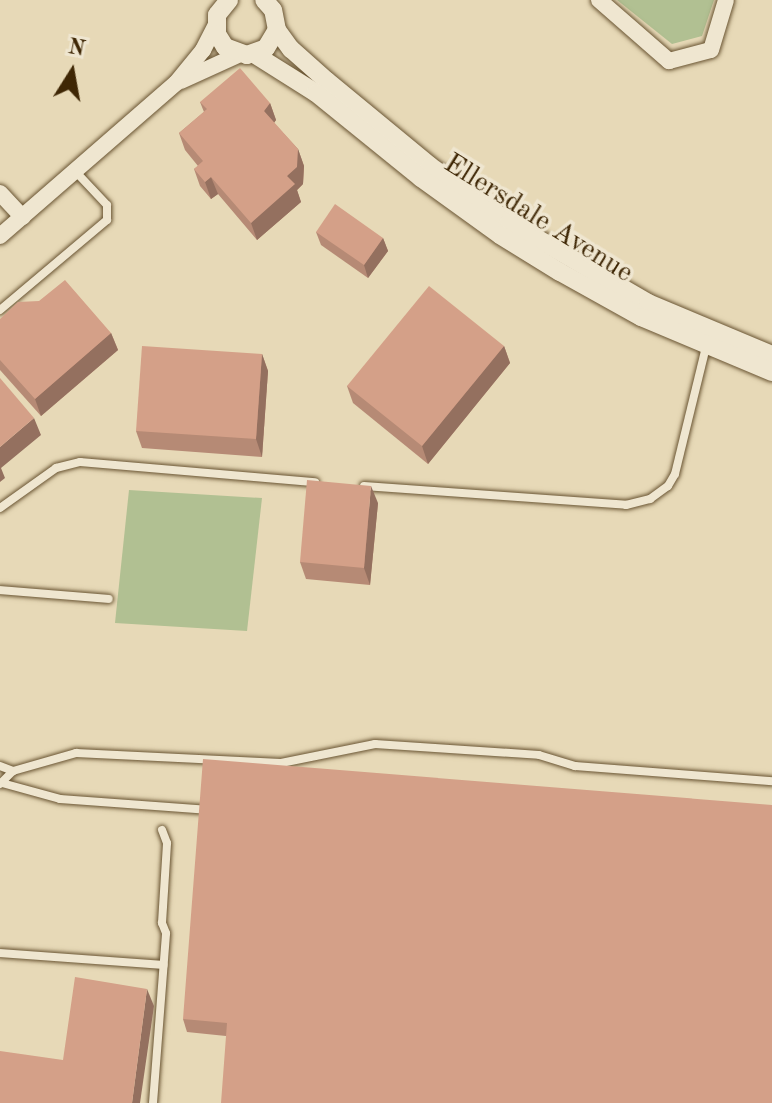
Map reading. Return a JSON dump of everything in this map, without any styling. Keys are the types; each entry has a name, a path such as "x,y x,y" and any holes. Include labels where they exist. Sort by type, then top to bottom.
{"street":[{"name":"Ellersdale Avenue","path":"264,0 273,10 277,30 291,49 430,166 509,222 709,339 772,372"},
{"path":"599,0 669,61 711,50 726,0"},
{"name":"Ellersdale Avenue","path":"218,10 225,47 247,54 316,93 421,178 500,235 641,317 772,355"},
{"path":"0,236 176,83 203,50 218,10"},
{"path":"176,83 266,48 277,30"},
{"path":"0,193 22,217"}],"lane":[{"path":"0,310 107,220 107,205 76,172"},
{"path":"349,485 538,500 641,503 661,493 675,474 709,339"},
{"path":"0,508 56,468 80,462 333,483"},
{"path":"0,590 109,599"},
{"path":"219,811 60,799 1,783 13,771 76,753 281,763 375,744 539,755 575,766 772,781"},
{"path":"0,766 13,771"},
{"path":"153,1103 164,965 167,843 162,830"},
{"path":"0,953 164,965"}],"green space":[{"path":"617,0 714,0 702,36 672,44"},
{"path":"129,490 262,498 247,631 115,623"}],"building":[{"path":"240,68 270,103 264,111 298,149 297,167 287,176 295,184 251,223 211,177 205,182 194,169 203,161 179,133 207,109 200,102"},
{"path":"335,204 383,238 364,265 316,232"},
{"path":"65,280 111,333 35,399 0,360 0,319 18,302 39,301"},
{"path":"429,286 504,346 422,446 347,386"},
{"path":"142,346 262,354 256,439 136,431"},
{"path":"0,378 34,418 0,447"},
{"path":"307,480 371,486 364,568 300,562"},
{"path":"203,759 772,805 772,1103 221,1103 227,1023 183,1019"},
{"path":"75,977 147,989 132,1103 0,1103 0,1051 63,1060"}]}
